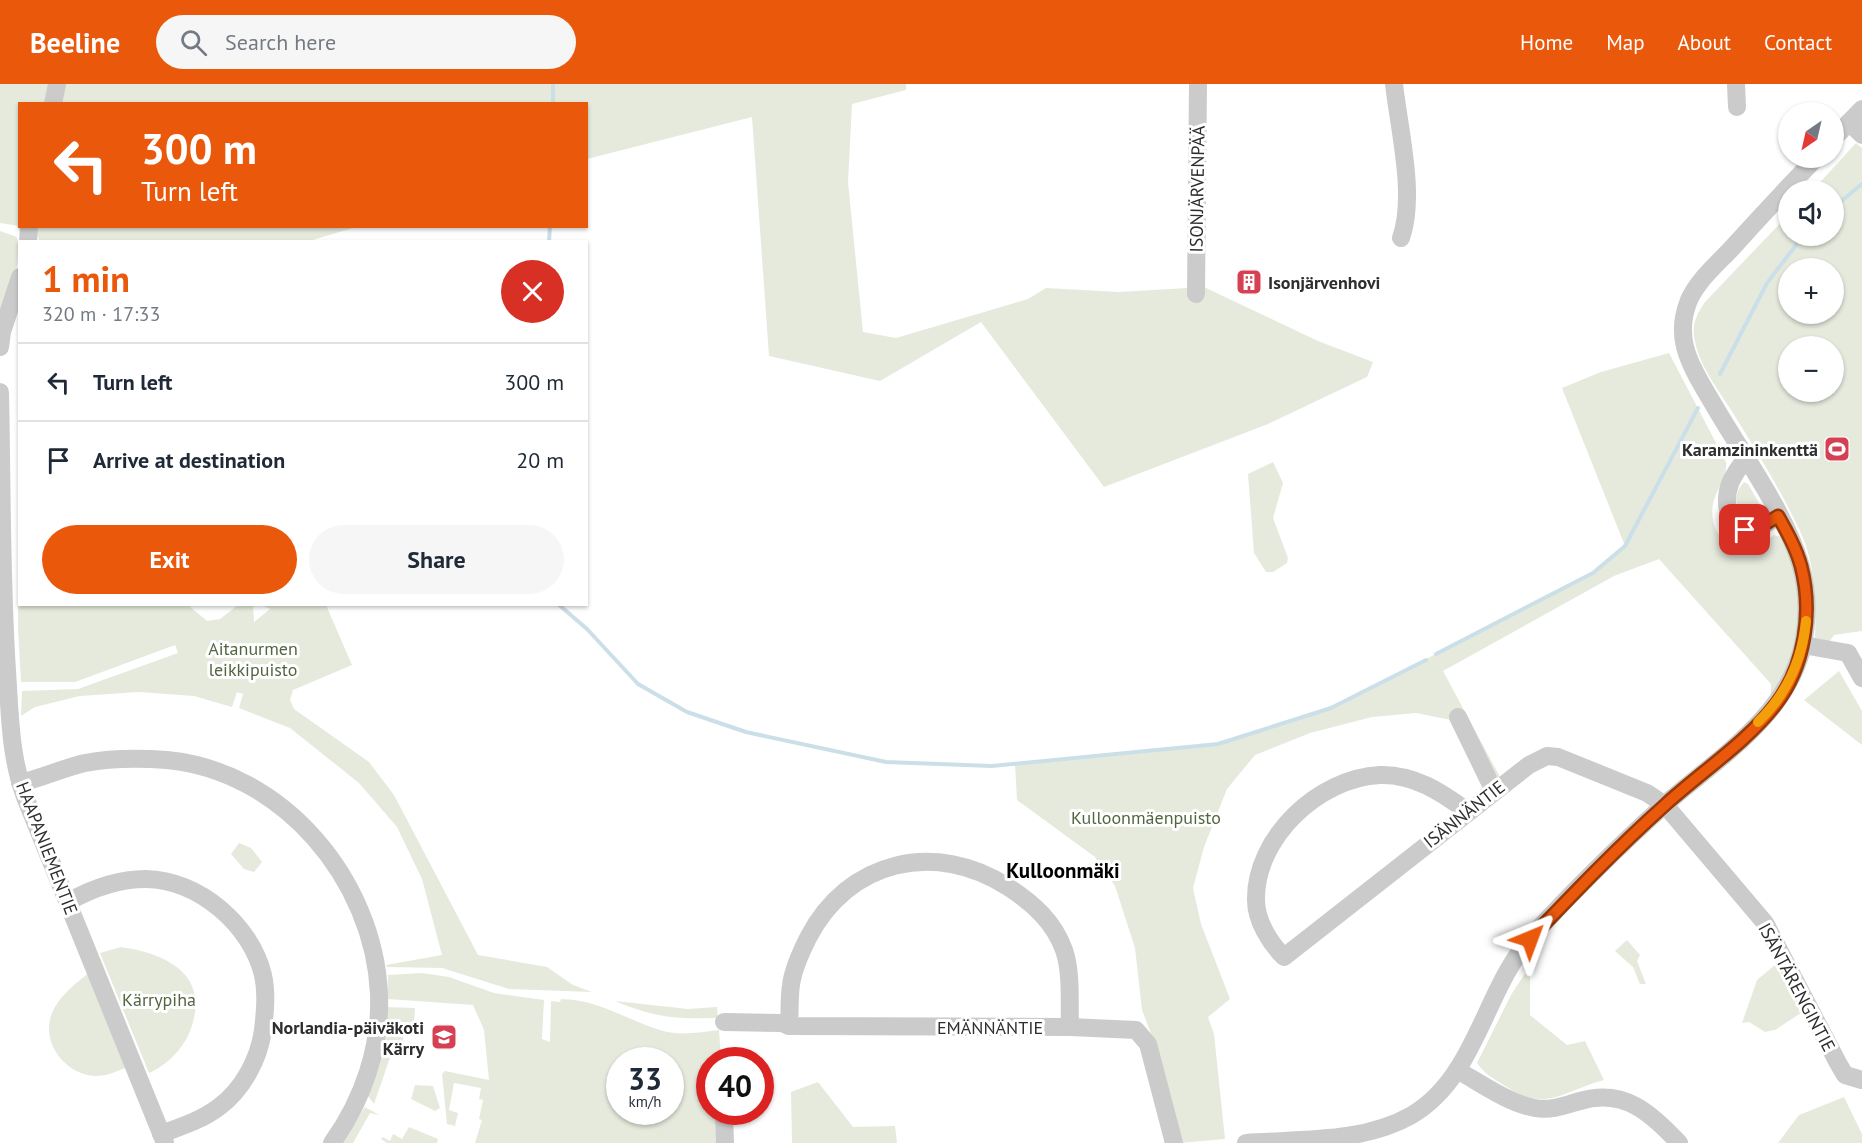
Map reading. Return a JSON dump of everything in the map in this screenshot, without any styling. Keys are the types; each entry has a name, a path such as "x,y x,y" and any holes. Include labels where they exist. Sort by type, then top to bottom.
{"street":[{"path":"53,102 57,84"},
{"name":"ISONJÄRVENPÄÄ","path":"1196,294 1198,84"},
{"path":"1394,84 1407,221 1401,238"},
{"path":"1736,84 1737,107"},
{"path":"1844,132 1858,122"},
{"path":"1246,1143 1337,1138 1391,1125 1428,1104 1457,1070 1501,984 1530,939 1665,805 1775,705 1786,690 1803,645 1807,598 1801,565 1778,516 1698,377 1685,349 1683,336 1684,314 1694,291 1807,168"},
{"path":"7,338 18,286"},
{"name":"HAAPANIEMENTIE","path":"0,392 3,620 9,730 20,783 163,1138"},
{"path":"1745,459 1730,483 1727,497 1728,513 1734,525 1745,530 1757,528 1778,516"},
{"path":"1803,645 1848,653 1862,678"},
{"path":"1458,717 1494,791"},
{"name":"ISÄNNÄNTIE","path":"1467,811 1422,783 1381,775 1336,787 1307,805 1280,831 1261,866 1256,902 1266,934 1284,957 1467,811 1537,759 1558,756 1647,793 1665,805"},
{"path":"20,783 86,763 127,759 186,764 228,776 257,791 294,816 321,843 343,876 359,912 377,974 379,996 369,1074 347,1122 332,1143"},
{"name":"ISÄNTÄRENGINTIE","path":"1665,805 1765,923 1845,1076 1862,1080"},
{"path":"789,1026 791,983 802,949 816,923 833,900 856,881 883,869 918,860 947,862 996,879 1038,909 1055,932 1065,952 1070,1027"},
{"path":"68,902 118,882 147,879 172,884 212,902 227,914 255,953 263,974 265,990 264,1022 256,1059 239,1088 220,1107 163,1138"},
{"name":"EMÄNNÄNTIE","path":"724,1022 782,1023 789,1026 1129,1028 1142,1034 1148,1044 1174,1143"},
{"path":"1457,1070 1514,1102 1537,1109 1558,1108 1595,1099 1624,1099 1654,1118 1679,1143"},
{"path":"724,1125 725,1143"}],"green space":[{"path":"0,84 53,84 49,102 18,102 18,226 0,223"},
{"path":"60,84 906,84 906,90 852,104 848,182 863,332 896,338 1028,299 1046,288 1119,292 1204,287 1318,341 1373,362 1367,377 1268,424 1104,487 981,322 880,381 769,356 752,117 588,159 588,102 56,102"},
{"path":"1856,143 1862,148 1862,631 1834,635 1827,645 1815,641 1814,584 1805,542 1768,470 1715,386 1696,347 1694,327 1705,302 1778,225 1778,246 1844,246 1844,180 1822,180 1833,168 1844,168 1844,156"},
{"path":"34,228 353,228 313,240 39,240"},
{"path":"0,231 17,237 18,257 15,276 0,313"},
{"name":"Kulloonmäenpuisto","path":"1669,353 1726,462 1725,475 1713,503 1713,520 1716,530 1730,542 1748,545 1774,535 1782,537 1790,559 1799,600 1797,638 1783,677 1771,698 1771,684 1659,559 1614,576 1443,671 1500,777 1494,791 1456,721 1416,713 1372,717 1310,733 1255,755 1227,789 1204,847 1193,888 1201,924 1230,999 1208,1017 1214,1034 1225,1139 1180,1143 1152,1036 1142,1010 1135,948 1115,886 1095,857 1017,800 1015,764 1218,744 1331,708 1593,573 1625,546 1562,388 1601,372"},
{"path":"1273,462 1283,483 1273,518 1288,558 1287,563 1273,572 1266,572 1254,553 1248,474"},
{"path":"1744,482 1748,484 1763,510 1763,516 1751,521 1741,514 1737,504 1737,493"},
{"name":"Aitanurmen leikkipuisto","path":"18,606 189,606 207,621 220,619 237,606 253,606 254,622 270,609 264,606 326,606 352,665 293,690 290,700 294,709 369,762 394,795 478,955 547,967 573,985 592,992 509,989 442,968 387,967 386,965 442,955 422,879 397,827 359,783 290,728 239,708 243,694 237,692 232,707 194,696 139,692 80,696 35,707 21,716 22,691 78,689 178,653 175,645 75,682 21,682"},
{"path":"1839,671 1862,711 1862,745 1804,700"},
{"path":"239,843 251,848 262,862 254,872 244,869 231,854"},
{"path":"1627,940 1640,955 1637,961 1646,984 1640,984 1633,967 1615,951"},
{"name":"Kärrypiha","path":"121,947 155,955 169,962 190,982 195,995 195,1012 187,1038 174,1056 149,1073 100,953"},
{"path":"1775,965 1801,1013 1775,1030 1765,1032 1749,1022 1742,1023 1757,980"},
{"path":"1530,966 1530,1015 1567,1045 1585,1041 1604,1080 1553,1098 1530,1098 1495,1080 1477,1063 1511,995"},
{"path":"90,972 128,1067 100,1076 85,1074 66,1064 53,1046 50,1035 49,1024 55,1007 68,990"},
{"path":"422,973 449,977 494,993 544,1000 542,1039 550,1042 551,1001 560,1002 561,999 600,1006 650,1027 670,1032 691,1033 719,1030 720,1047 696,1047 696,1125 718,1125 718,1143 475,1143 482,1120 479,1119 483,1100 479,1099 481,1088 454,1083 449,1110 458,1113 455,1126 447,1124 442,1074 445,1071 489,1080 484,1030 473,1005 388,999 388,975"},
{"path":"615,1001 688,1009 717,1007 718,1018 665,1016 642,1011"},
{"path":"386,1007 415,1008 414,1026 404,1026 403,1044 395,1043 374,1104 368,1096"},
{"path":"818,1082 853,1127 895,1126 897,1143 792,1143 791,1092"},
{"path":"415,1085 433,1086 440,1108 435,1111 411,1099"},
{"path":"1844,1097 1862,1134 1862,1143 1778,1143 1799,1115"},
{"path":"365,1107 379,1115 370,1113 353,1143 341,1143"},
{"path":"409,1127 438,1139 437,1143 387,1143 381,1139 383,1137 390,1141 393,1134 402,1139"}],"waterway":[{"path":"553,84 553,102"},
{"path":"1844,199 1862,184"},
{"path":"549,240 550,228"},
{"path":"1720,374 1767,283 1795,246"},
{"path":"1436,654 1593,573 1625,546 1698,408"},
{"path":"560,606 587,629 638,684 687,712 746,732 886,762 992,766 1218,744 1331,708 1426,660"}],"slow traffic":[{"path":"1758,722 1786,690 1803,645 1806,621"}],"place":[{"name":"Isonjärvenhovi","path":"1249,282"},
{"name":"Karamzininkenttä","path":"1837,449"},
{"name":"Norlandia-päiväkoti Kärry","path":"444,1037"}],"district":[{"name":"Kulloonmäki","path":"1063,870"}],"route":[{"path":"1530,939 1631,836 1748,732 1775,705 1786,690 1803,645 1806,623 1807,598 1801,565 1778,516 1762,526 1745,530"}]}
